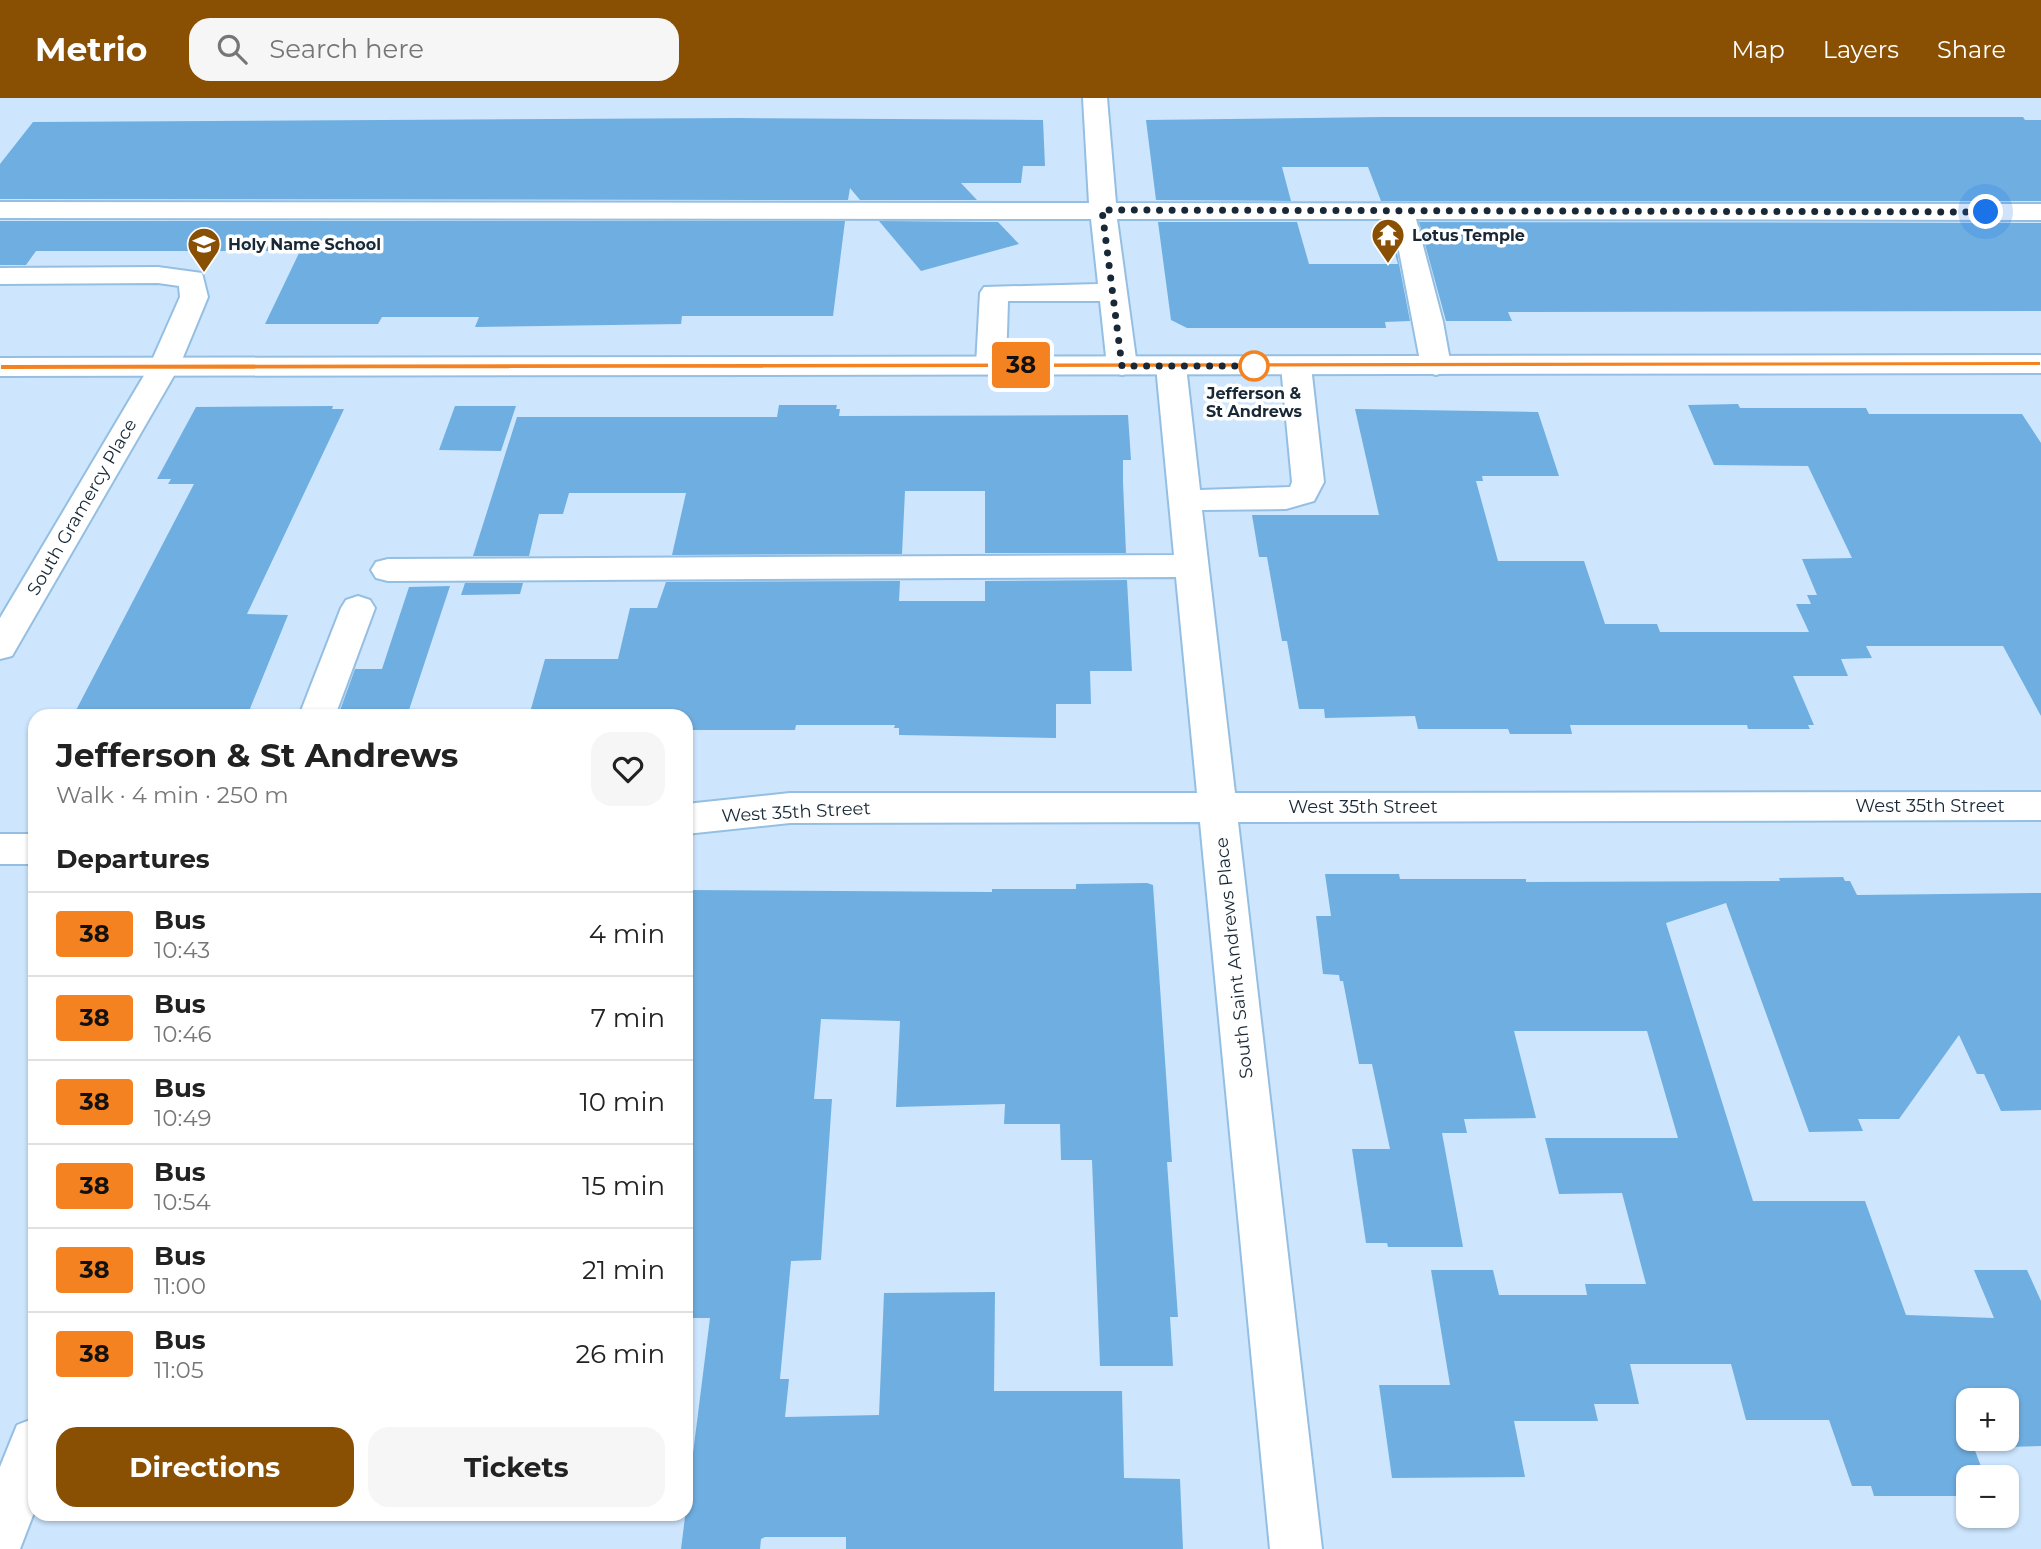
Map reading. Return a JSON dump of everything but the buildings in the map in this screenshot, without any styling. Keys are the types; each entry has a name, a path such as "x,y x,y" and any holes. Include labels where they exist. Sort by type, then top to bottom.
{"street":[{"path":"1095,98 1102,210 1122,366"},
{"path":"0,210 2041,212"},
{"path":"1404,222 1429,322 1436,366"},
{"name":"South Gramercy Place","path":"0,276 158,275 192,279 194,298 164,367 0,647"},
{"path":"991,365 994,293 1112,292"},
{"path":"0,367 2041,364"},
{"name":"South Saint Andrews Place","path":"1171,366 1296,1549"},
{"path":"1185,500 1286,499 1303,495 1308,482 1296,366"},
{"path":"388,570 1192,566"},
{"path":"320,709 358,607"},
{"name":"West 35th Street","path":"693,818 790,808 2041,806"},
{"path":"0,849 28,849"},
{"path":"0,1533 28,1461"}],"bus line":[{"name":"38","path":"0,367 2041,364"}],"place":[{"name":"Lotus Temple","path":"1388,265"},
{"name":"Holy Name School","path":"204,274"},
{"name":"Jefferson & St Andrews","path":"1254,366"}],"route":[{"path":"1254,366 1257,366 1122,366 1102,210 1986,212"}]}
